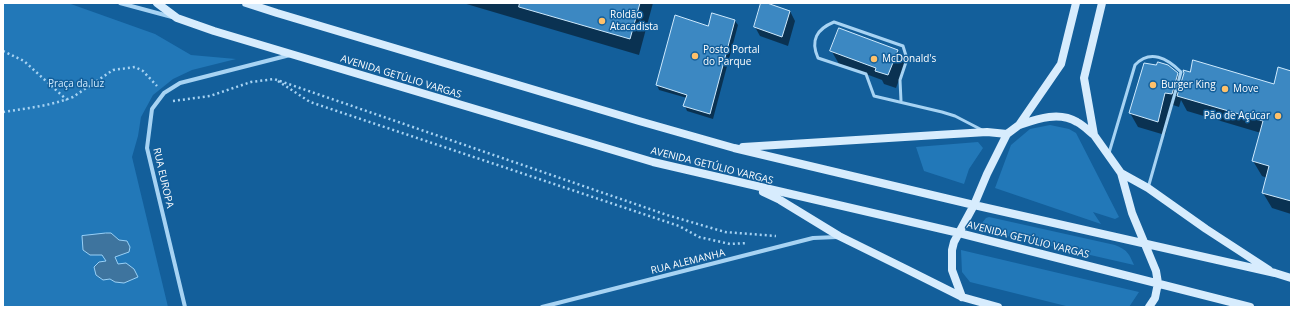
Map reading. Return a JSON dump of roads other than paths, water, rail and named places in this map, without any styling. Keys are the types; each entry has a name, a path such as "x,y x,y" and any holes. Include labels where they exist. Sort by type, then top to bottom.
{"main road":[{"name":"AVENIDA GETÚLIO VARGAS","path":"157,3 178,18 293,55 653,162 959,233 1250,307"},
{"path":"246,3 277,14 734,148 974,205 1275,273 1291,278"},
{"path":"962,297 952,270 952,250 1007,134 1018,125 1061,64 1076,3"},
{"path":"1094,135 1084,78 1102,3"},
{"path":"1018,125 1041,118 1063,117 1076,121 1094,135 1108,154 1121,173 1132,213 1156,271 1158,283 1155,298 1149,307"},
{"path":"734,148 987,132 1007,134"},
{"path":"1121,173 1148,188 1206,229 1275,273"},
{"path":"752,186 780,200 839,236 962,297 998,307"}],"street":[{"name":"AVENIDA GETÚLIO VARGAS","path":"120,3 178,18"},
{"name":"RUA EUROPA","path":"185,307 147,148 152,110 164,93 180,83 293,55"},
{"name":"RUA ALEMANHA","path":"542,307 813,238 839,236"}],"lane":[{"path":"901,101 900,80 906,59 904,46 834,22 822,28 815,40 814,50 818,58 866,74 874,96 901,101 955,116 987,132"},
{"path":"1108,154 1135,65 1141,59 1150,56 1161,58 1173,64 1181,72 1148,188"}],"place":[{"name":"Roldão Atacadista","path":"602,21"},
{"name":"Posto Portal do Parque","path":"695,56"},
{"name":"McDonald's","path":"874,59"},
{"name":"Burger King","path":"1153,85"},
{"name":"Move","path":"1225,89"},
{"name":"Pão de Açúcar","path":"1278,116"}],"park label":[{"name":"Praça da luz","path":"76,84"}]}
